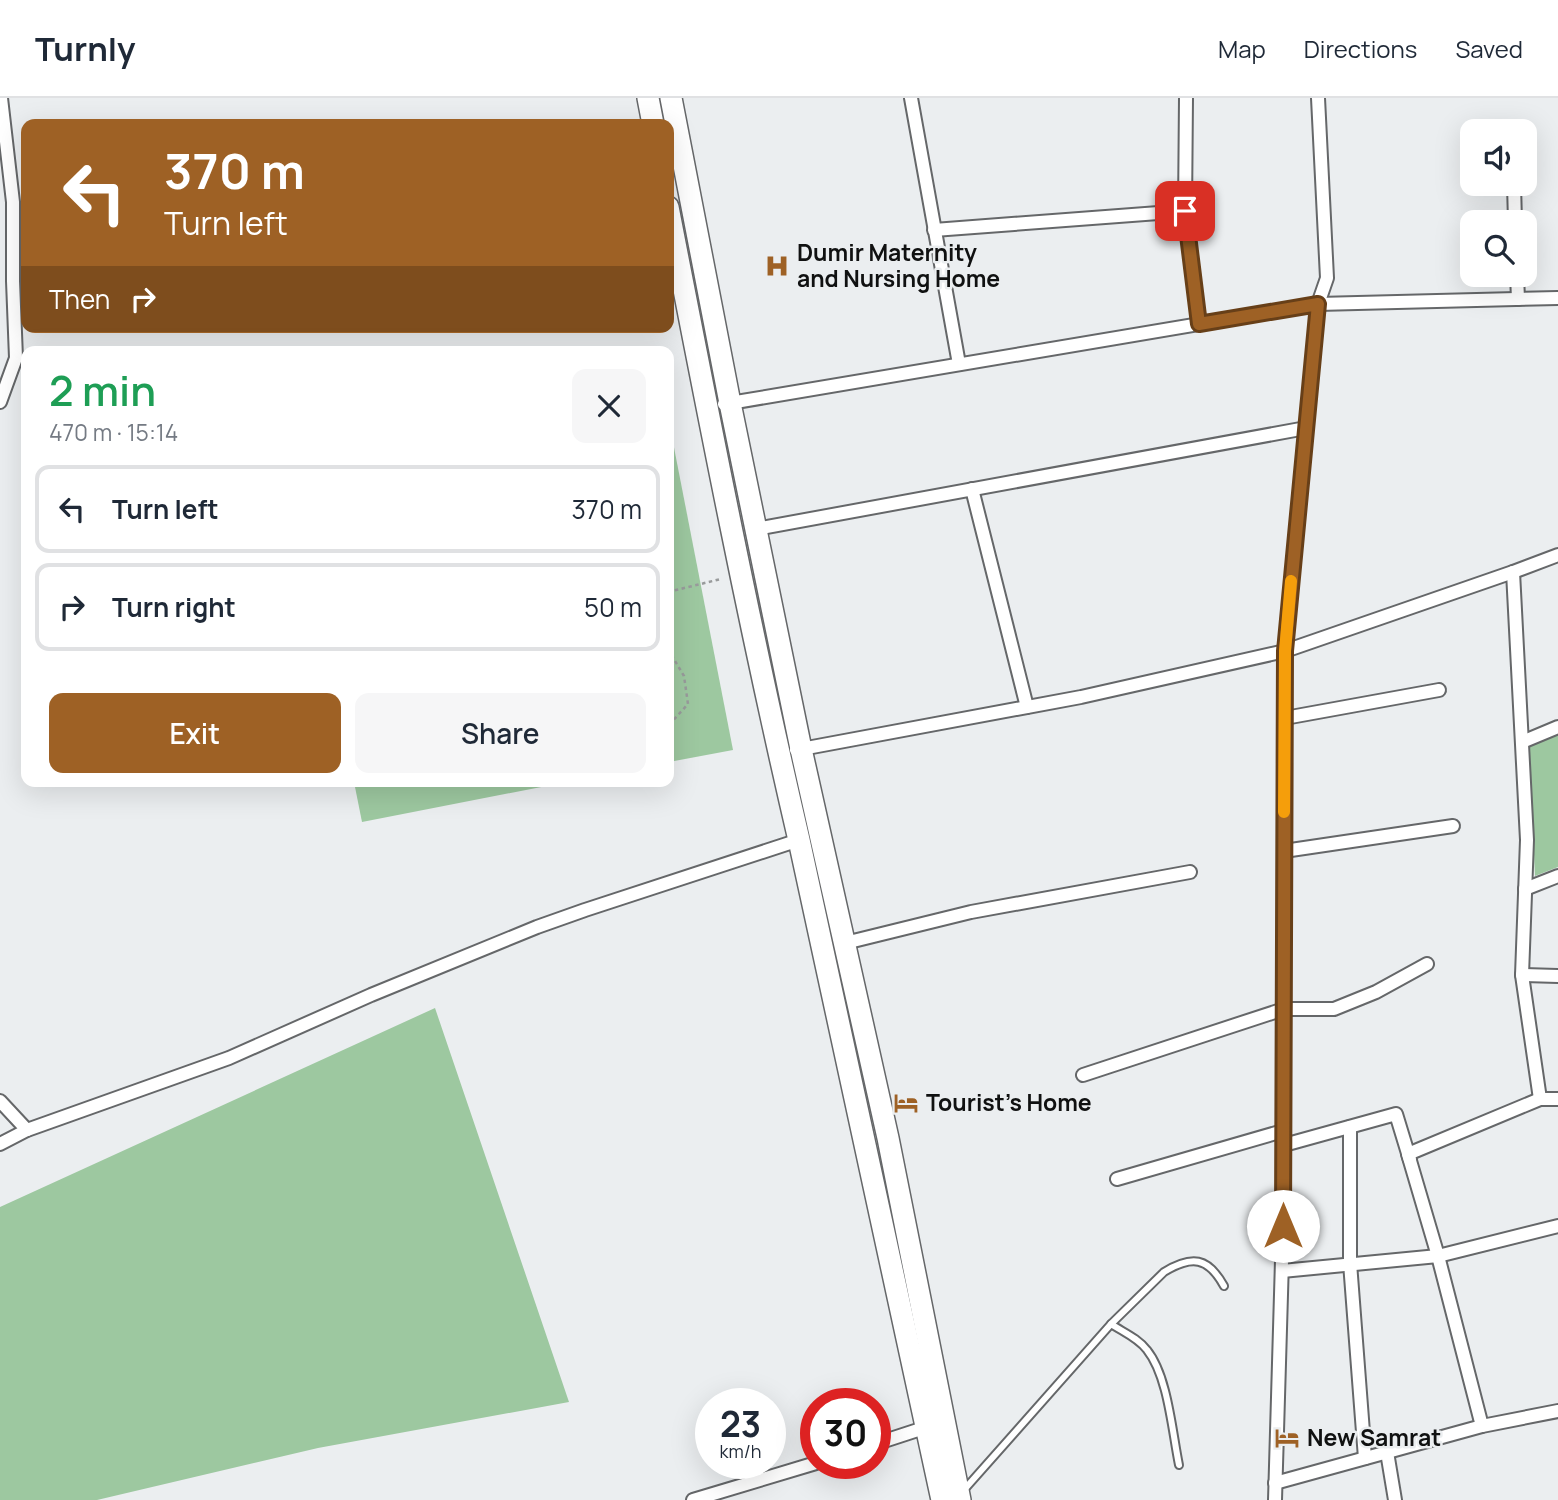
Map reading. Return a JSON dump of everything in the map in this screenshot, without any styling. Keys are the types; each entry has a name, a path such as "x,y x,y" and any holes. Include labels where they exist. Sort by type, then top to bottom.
{"main road":[{"path":"648,98 652,119"},
{"path":"671,98 801,749 909,1242 954,1498"},
{"path":"674,239 741,574 926,1427 954,1498"},
{"path":"832,993 855,988"},
{"path":"887,1247 909,1242"}],"street":[{"path":"0,402 16,358 13,202 1,98"},
{"path":"911,98 959,364"},
{"path":"1186,98 1185,211 1199,324"},
{"path":"1275,1500 1282,1271 1285,651 1318,304 1327,278 1318,98"},
{"path":"934,230 1185,211"},
{"path":"1518,287 1518,299"},
{"path":"706,407 1318,304 1558,298"},
{"path":"756,529 1306,428"},
{"path":"972,489 1027,707"},
{"path":"779,753 1081,697 1285,651 1558,555"},
{"path":"1513,572 1527,840 1522,975 1541,1099"},
{"path":"1285,718 1439,690"},
{"path":"1522,742 1558,727"},
{"path":"1284,851 1453,826"},
{"path":"0,1144 27,1130 229,1058 371,995 537,928 799,840"},
{"path":"845,943 971,912 1190,872"},
{"path":"1525,890 1558,876"},
{"path":"1083,1075 1284,1009 1334,1009 1376,992 1427,964"},
{"path":"1522,975 1558,976"},
{"path":"1412,1166 1408,1154 1541,1099 1558,1099"},
{"path":"0,1101 27,1130"},
{"path":"1283,1145 1396,1114 1438,1256 1482,1426"},
{"path":"1350,1127 1350,1263 1365,1458"},
{"path":"1117,1179 1283,1131"},
{"path":"1282,1271 1438,1256 1558,1226"},
{"path":"1275,1483 1482,1426 1558,1410"},
{"path":"891,1439 926,1427"},
{"path":"1387,1452 1395,1500"},
{"path":"693,1500 800,1468"}],"lane":[{"path":"954,1498 1111,1324 1164,1272 1172,1267 1199,1261 1209,1265 1224,1286"},
{"path":"1111,1324 1136,1339 1147,1349 1154,1361 1164,1384 1179,1465"}],"path":[{"path":"674,591 741,574"},
{"path":"674,659 684,676 688,704 674,719"}],"green space":[{"path":"674,448 733,750 674,761"},
{"path":"1558,735 1558,867 1535,876 1529,746"},
{"path":"355,787 541,787 362,822"},
{"path":"435,1008 569,1402 318,1448 97,1500 0,1500 0,1207"}],"slow traffic":[{"path":"1284,812 1285,651 1291,581"}],"place":[{"name":"Dumir Maternity and Nursing Home","path":"777,266"},
{"name":"Tourist's Home","path":"906,1103"},
{"name":"New Samrat","path":"1287,1438"}],"route":[{"path":"1185,211 1199,324 1318,304 1285,651 1283,1226"}]}
